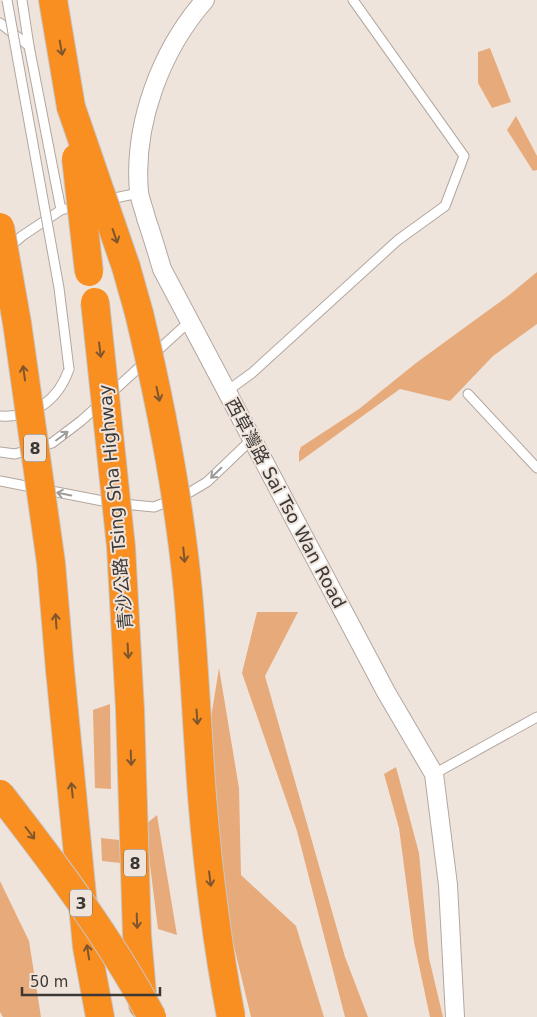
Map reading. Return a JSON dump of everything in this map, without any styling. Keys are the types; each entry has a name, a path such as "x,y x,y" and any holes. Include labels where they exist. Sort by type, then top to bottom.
{"highway":[{"name":"青沙公路 Tsing Sha Highway","path":"53,0 71,107 122,546 138,935 144,1017"},
{"path":"71,107 126,267 139,313 164,428 188,593 207,848 214,910 231,1017"},
{"name":"8","path":"11,231 17,323 52,563 60,670 87,947 100,1017"},
{"name":"3","path":"0,794 69,886 131,976 152,1017"}],"street":[{"name":"西草灣路 Sai Tso Wan Road","path":"205,0 175,43 153,90 141,141 139,193 162,269 386,692 434,774 448,885 455,1017"}],"lane":[{"path":"0,416 14,416 38,409 49,402 64,382 68,370 59,288 7,0"},
{"path":"22,0 29,46 62,210"},
{"path":"226,391 252,372 398,240 445,206 464,156 353,0"},
{"path":"0,23 29,46"},
{"path":"0,255 11,231 62,210 139,193"},
{"path":"0,452 15,454 52,443 81,421 190,321"},
{"path":"468,394 537,468"},
{"path":"0,481 113,503 154,506 185,494 207,482 252,440"},
{"path":"434,774 537,717"}],"shaded area":[{"path":"490,48 511,102 492,108 478,83 478,52"},
{"path":"516,116 537,156 537,170 533,171 507,130"},
{"path":"537,272 537,324 493,356 450,401 400,389 299,462 301,447 359,409 416,363 508,296"},
{"path":"257,612 298,612 265,676 345,957 368,1017 345,1017 297,831 242,673"},
{"path":"219,668 239,788 241,875 296,926 324,1017 251,1017 223,901 204,761"},
{"path":"110,704 111,789 95,788 93,710"},
{"path":"396,767 419,853 429,958 443,1017 430,1017 414,942 399,828 384,774"},
{"path":"157,815 177,935 158,929 145,825"},
{"path":"101,838 119,840 121,863 102,861"},
{"path":"0,881 29,941 41,1017 3,1017 0,1012"}]}
